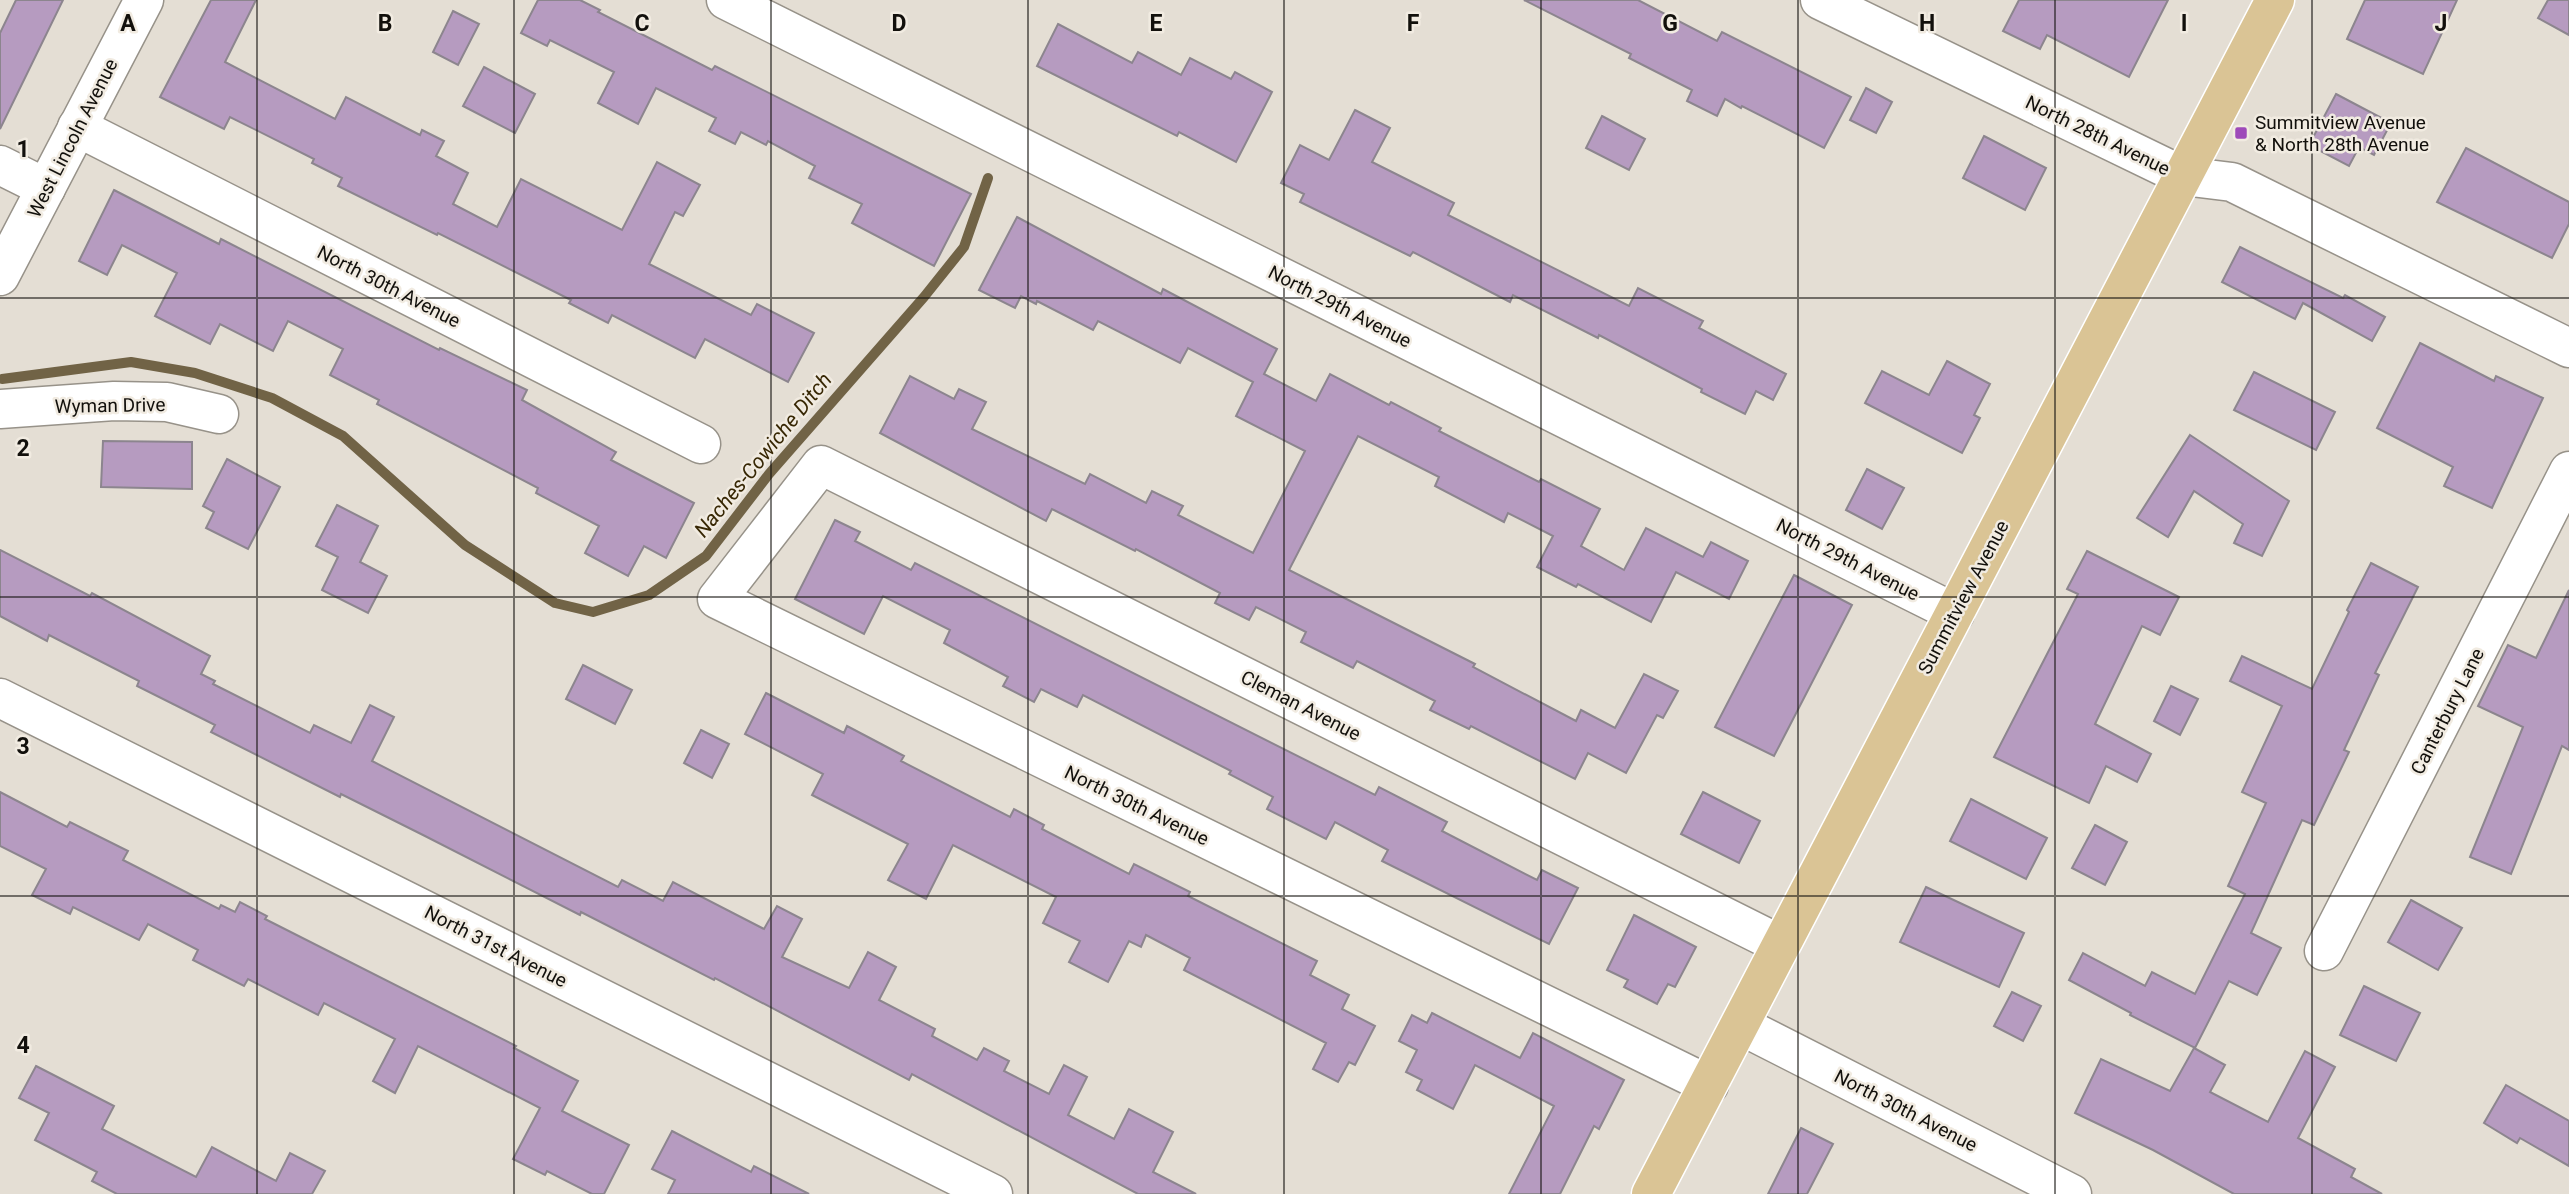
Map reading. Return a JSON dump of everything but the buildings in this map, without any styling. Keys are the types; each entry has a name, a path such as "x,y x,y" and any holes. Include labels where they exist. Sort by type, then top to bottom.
{"main road":[{"name":"Summitview Avenue","path":"1651,1194 2275,0"}],"street":[{"name":"West Lincoln Avenue","path":"0,276 144,0"},
{"name":"North 29th Avenue","path":"726,0 1955,613"},
{"name":"North 28th Avenue","path":"1820,0 2183,176 2232,182 2569,348"},
{"name":"North 30th Avenue","path":"77,127 701,444"},
{"path":"0,165 46,188"},
{"name":"Wyman Drive","path":"0,410 114,401 154,401 219,414"},
{"name":"North 30th Avenue","path":"821,465 718,599 1709,1085"},
{"name":"Cleman Avenue","path":"821,465 1781,945"},
{"name":"Canterbury Lane","path":"2324,951 2569,471"},
{"name":"North 31st Avenue","path":"0,698 993,1194"},
{"name":"North 30th Avenue","path":"1740,1025 2071,1194"}],"waterway":[{"name":"Naches-Cowiche Ditch","path":"2,379 131,362 195,373 272,398 343,436 465,545 555,603 593,612 649,595 706,556 769,474 924,297 964,247 988,178"}],"place":[{"name":"Summitview Avenue & North 28th Avenue","path":"2241,133"}]}
